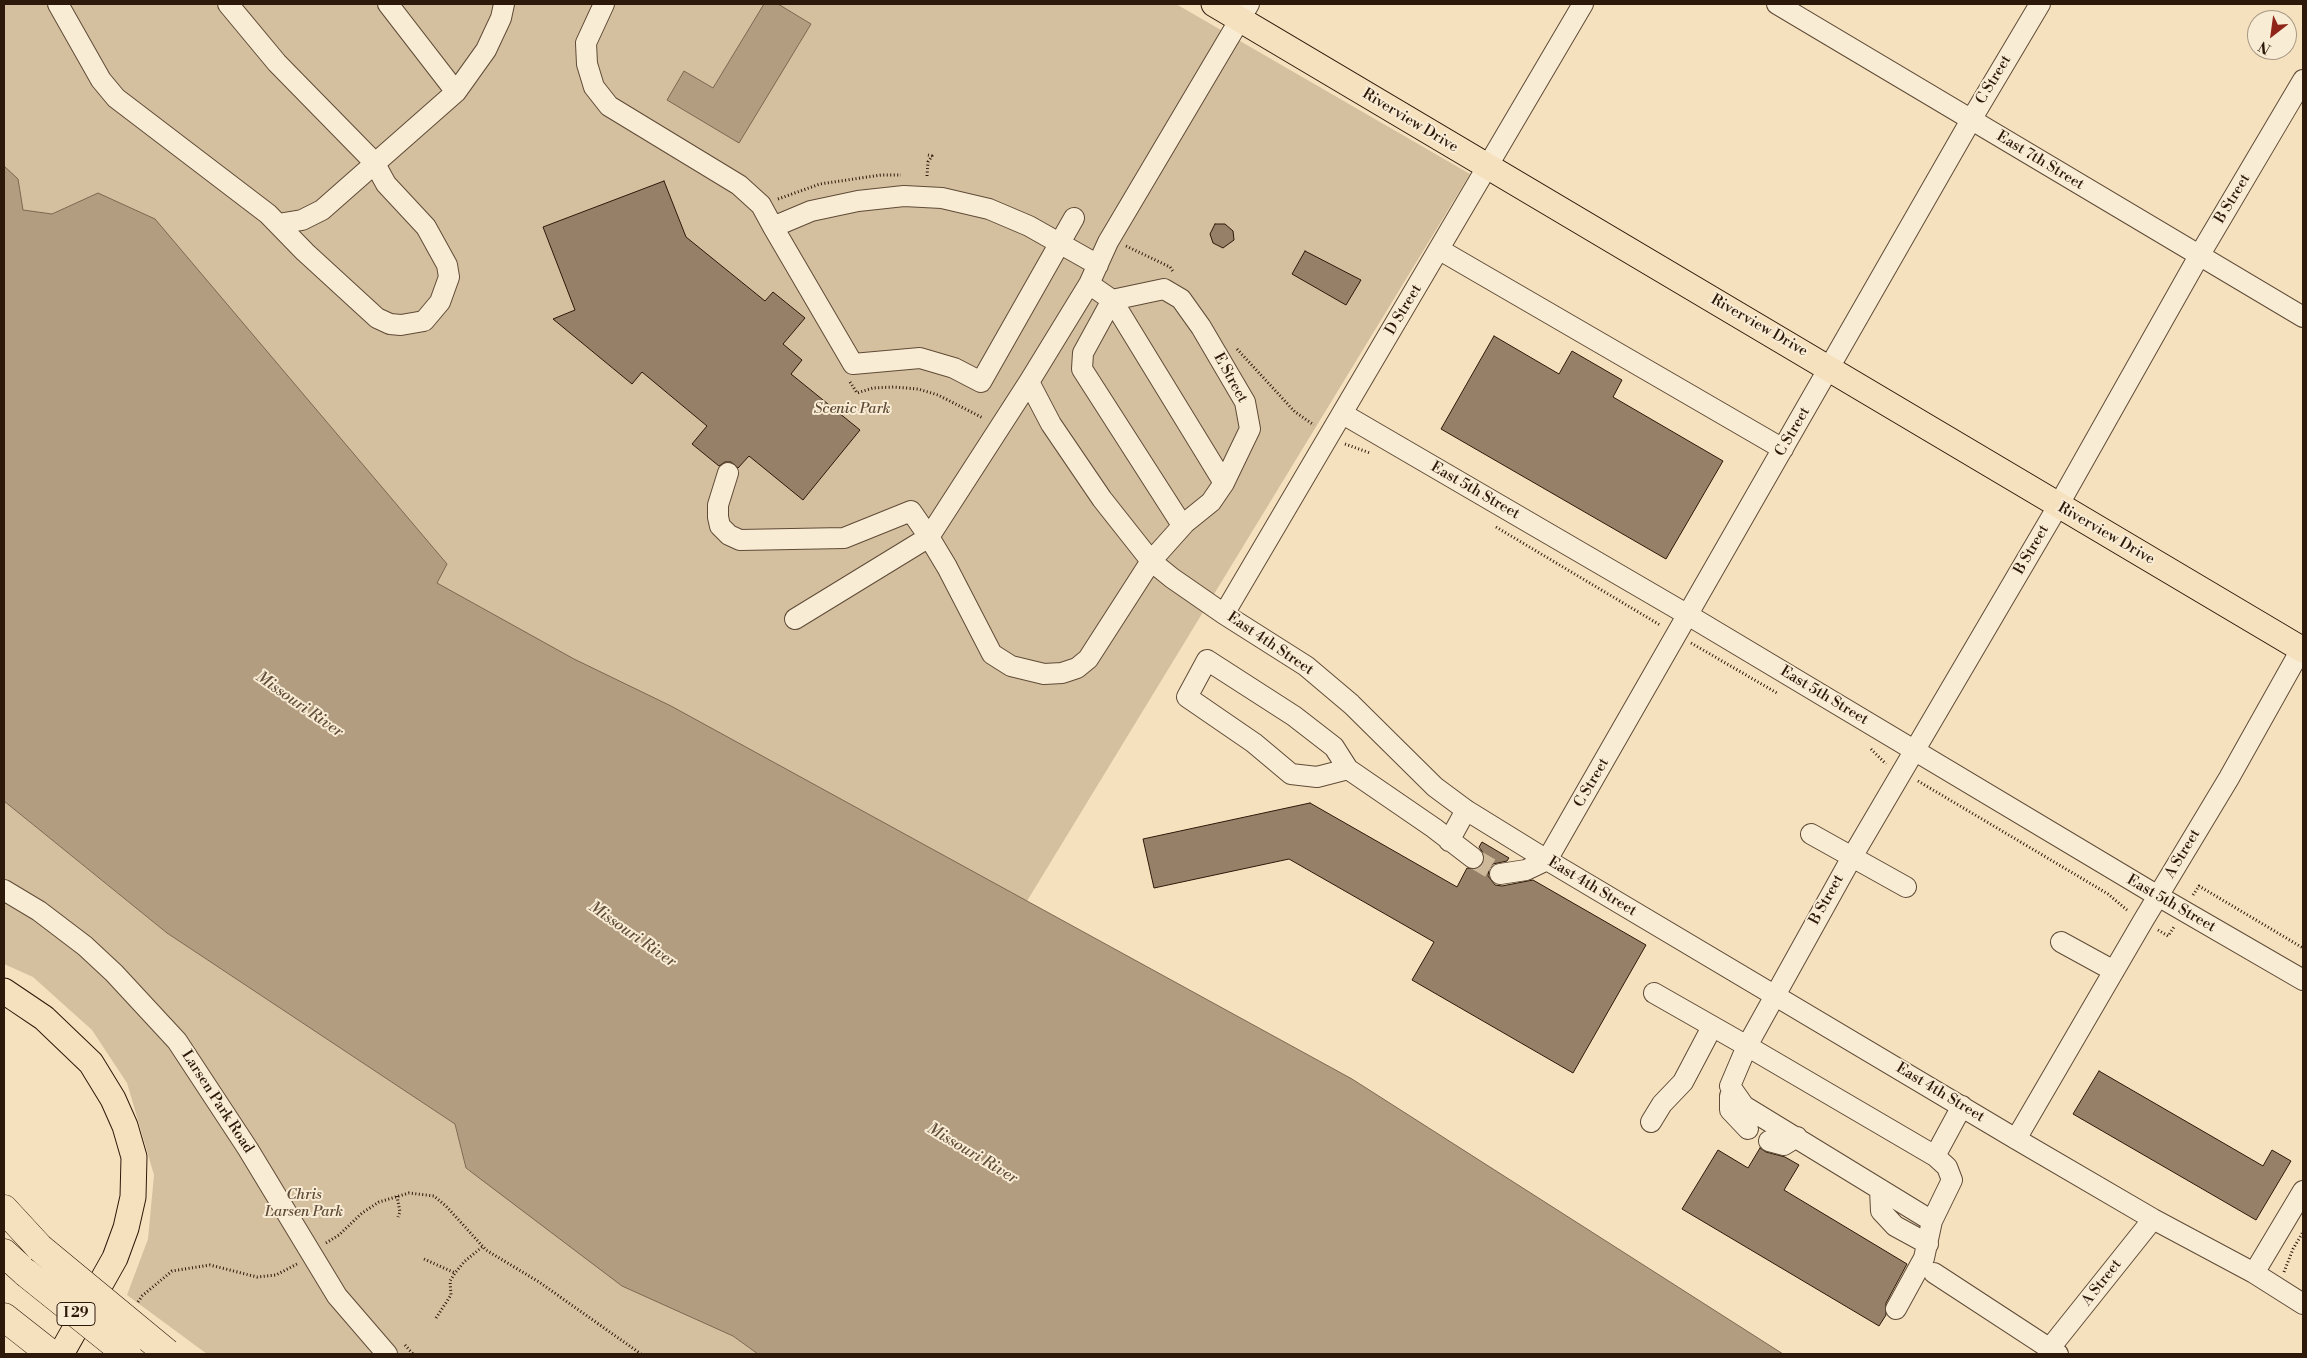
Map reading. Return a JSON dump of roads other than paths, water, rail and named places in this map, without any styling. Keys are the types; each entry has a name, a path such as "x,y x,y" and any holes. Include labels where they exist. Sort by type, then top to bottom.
{"highway":[{"path":"4,1209 40,1248 168,1354"},
{"name":"I 29","path":"4,1253 26,1274 127,1354"},
{"path":"4,1317 51,1354"}],"main road":[{"name":"Riverview Drive","path":"1214,4 1244,11 1486,167 1831,368 2058,506 2303,648"},
{"path":"4,991 44,1018 91,1063 113,1099 134,1157 133,1198 126,1228 115,1258 61,1354"}],"street":[{"path":"58,4 101,80 116,98 268,214 305,252 377,318 390,324 401,325 424,320 440,302 450,277 447,265 426,227 386,184 374,162 277,63 228,4"},
{"path":"388,4 456,92"},
{"path":"278,224 302,220 322,210 374,162 456,92 486,50 501,18 504,4"},
{"path":"604,4 586,43 587,64 594,87 608,106 739,185 761,205 854,364 920,358 954,368 981,382 1061,244 1074,218"},
{"name":"D Street","path":"1224,614 1440,250 1486,167 1583,4"},
{"name":"East 7th Street","path":"1777,4 2303,317"},
{"name":"C Street","path":"1547,860 1782,449 1831,368 1971,120 2040,4"},
{"path":"795,619 928,537 1029,382 1089,284 1108,242 1244,11"},
{"name":"B Street","path":"1730,1086 1747,1046 1774,994 1852,857 2058,506 2199,256 2303,80"},
{"path":"773,227 811,211 858,201 904,196 942,198 989,209 1029,226 1098,265"},
{"path":"1440,250 1782,449"},
{"path":"1089,284 1112,300 1224,483"},
{"name":"E Street","path":"728,473 718,505 718,517 720,526 729,535 740,540 844,538 911,511 947,567 992,654 1011,666 1044,674 1062,673 1077,668 1088,659 1151,561 1182,525 1211,502 1224,483 1250,429 1245,402 1201,327 1181,299 1164,289 1112,300"},
{"path":"1112,300 1083,352 1082,369 1182,525"},
{"name":"East 4th Street","path":"1029,382 1051,424 1090,482 1151,561 1224,614 1306,666 1351,704 1434,787 1466,810 1547,860 2016,1139 2153,1218 2254,1273 2303,1304"},
{"name":"East 5th Street","path":"1343,414 1688,614 2158,896 2303,980"},
{"name":"A Street","path":"2016,1139 2158,896 2230,778 2303,648"},
{"path":"1348,769 1317,777 1290,774 1254,743 1186,697 1207,660 1294,716 1334,747 1348,769 1473,858"},
{"path":"1449,841 1466,810"},
{"path":"1811,834 1906,887"},
{"path":"1500,874 1526,870 1547,860"},
{"name":"Larsen Park Road","path":"4,890 39,911 85,946 177,1041 248,1149 337,1296 386,1354"},
{"path":"2061,942 2114,971"},
{"path":"1654,993 1935,1156 1947,1167 1952,1180 1932,1221 1924,1258 1896,1309"},
{"path":"1651,1122 1662,1104 1684,1082 1712,1027"},
{"path":"1730,1086 1730,1110 1748,1129"},
{"path":"1730,1086 1744,1106 1932,1221"},
{"path":"1935,1156 1962,1106"},
{"path":"1769,1141 1784,1145 1796,1137"},
{"path":"1880,1189 1881,1211 1895,1226 1928,1244"},
{"path":"2254,1273 2303,1191"},
{"name":"A Street","path":"2054,1351 2153,1218"},
{"path":"1934,1273 2054,1351"}],"water":[{"path":"764,4 778,4 811,24 739,143 667,100 684,71 713,88"},
{"name":"Missouri River","path":"4,166 18,179 23,210 52,214 98,193 155,219 447,564 437,583 574,659 671,706 1352,1079 1783,1354 758,1354 733,1336 622,1286 466,1168 455,1124 167,933 4,801"}],"tunnel":[{"path":"1473,858 1500,874"}],"park label":[{"name":"Scenic Park","path":"852,409"},
{"name":"Chris Larsen Park","path":"304,1204"}]}
